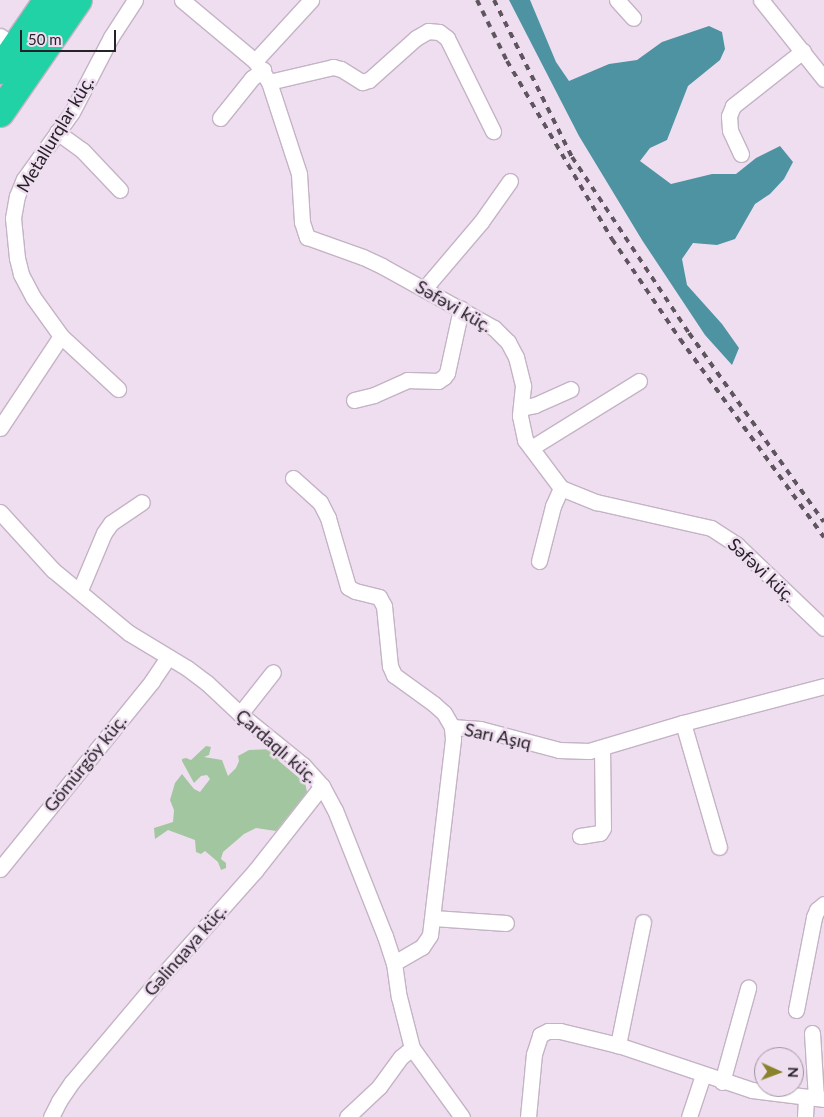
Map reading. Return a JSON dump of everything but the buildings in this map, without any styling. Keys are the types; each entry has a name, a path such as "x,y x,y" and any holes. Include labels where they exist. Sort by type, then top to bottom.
{"highway":[{"path":"0,70 8,42 48,0"},
{"path":"0,113 78,0"}],"street":[{"name":"Metallurqlar küç.","path":"118,389 61,336 33,297 21,274 17,258 13,218 17,196 24,179 80,98 111,37 135,0"},
{"path":"182,0 262,71 333,67 341,69 362,82 369,80 416,38 428,31 439,32 448,38 493,132"},
{"path":"220,118 252,78 262,71 311,0"},
{"path":"617,0 633,18"},
{"path":"761,0 824,79"},
{"path":"740,154 730,130 729,116 733,106 803,51"},
{"name":"Səfəvi küç.","path":"262,71 299,174 302,222 308,237 363,257 494,328 508,342 516,357 523,386 521,428 531,448 562,488 596,502 711,528 737,545 824,628"},
{"path":"57,132 82,150 120,190"},
{"path":"424,289 481,222 510,181"},
{"path":"354,400 374,395 407,380 438,381 444,378 447,373 461,309"},
{"path":"0,428 61,336"},
{"path":"531,448 639,381"},
{"path":"522,408 535,405 571,389"},
{"name":"Sarı Aşıq","path":"293,478 320,502 328,518 348,587 380,597 384,606 390,666 394,675 444,713 452,728 468,726 559,750 589,751 684,723 824,686"},
{"path":"539,561 553,506 562,488"},
{"path":"80,590 104,534 111,523 142,502"},
{"name":"Çardaqlı küç.","path":"0,512 50,567 80,590 129,633 207,684 240,714 303,765 322,786 335,810 394,964 399,997 412,1048 462,1117"},
{"name":"Gömürgöy küç.","path":"0,869 152,681 168,657"},
{"path":"240,714 273,672"},
{"path":"684,723 719,847"},
{"path":"394,964 422,947 430,935 434,918 453,739 452,728"},
{"path":"580,836 600,833 603,828 602,748"},
{"name":"Gəlinqaya küç.","path":"51,1117 72,1082 159,979 256,871 322,786"},
{"path":"796,1010 814,917 824,904"},
{"path":"434,918 506,923"},
{"path":"618,1046 642,922"},
{"path":"722,1082 748,988"},
{"path":"528,1117 534,1054 540,1035 548,1031 560,1031 618,1046 722,1082 752,1090 815,1098"},
{"path":"805,1117 815,1098 812,1033"},
{"path":"347,1117 379,1087 401,1057 412,1048"},
{"path":"689,1117 703,1075"}],"green space":[{"path":"206,746 211,747 209,755 204,757 222,760 228,776 236,768 239,761 238,756 249,750 276,749 279,761 305,783 307,792 276,831 256,828 244,834 223,852 221,859 226,863 226,868 221,870 218,862 205,851 201,854 196,852 195,840 168,830 155,839 154,828 173,822 174,810 170,800 175,783 182,774 194,789 200,792 210,779 207,775 201,776 194,783 182,761 182,759 186,758 191,760"}],"water":[{"path":"509,0 530,0 556,62 569,81 609,64 637,60 662,42 709,26 722,32 725,49 720,60 688,86 667,140 650,148 640,161 671,184 712,174 736,174 756,158 780,146 793,162 784,179 770,194 755,204 735,239 717,245 693,243 682,259 687,285 722,324 739,348 732,365 705,335 642,240 579,136"}],"railway":[{"path":"477,0 507,61 612,239 680,339 824,537"},
{"path":"494,0 572,157 689,333 824,522"}]}
